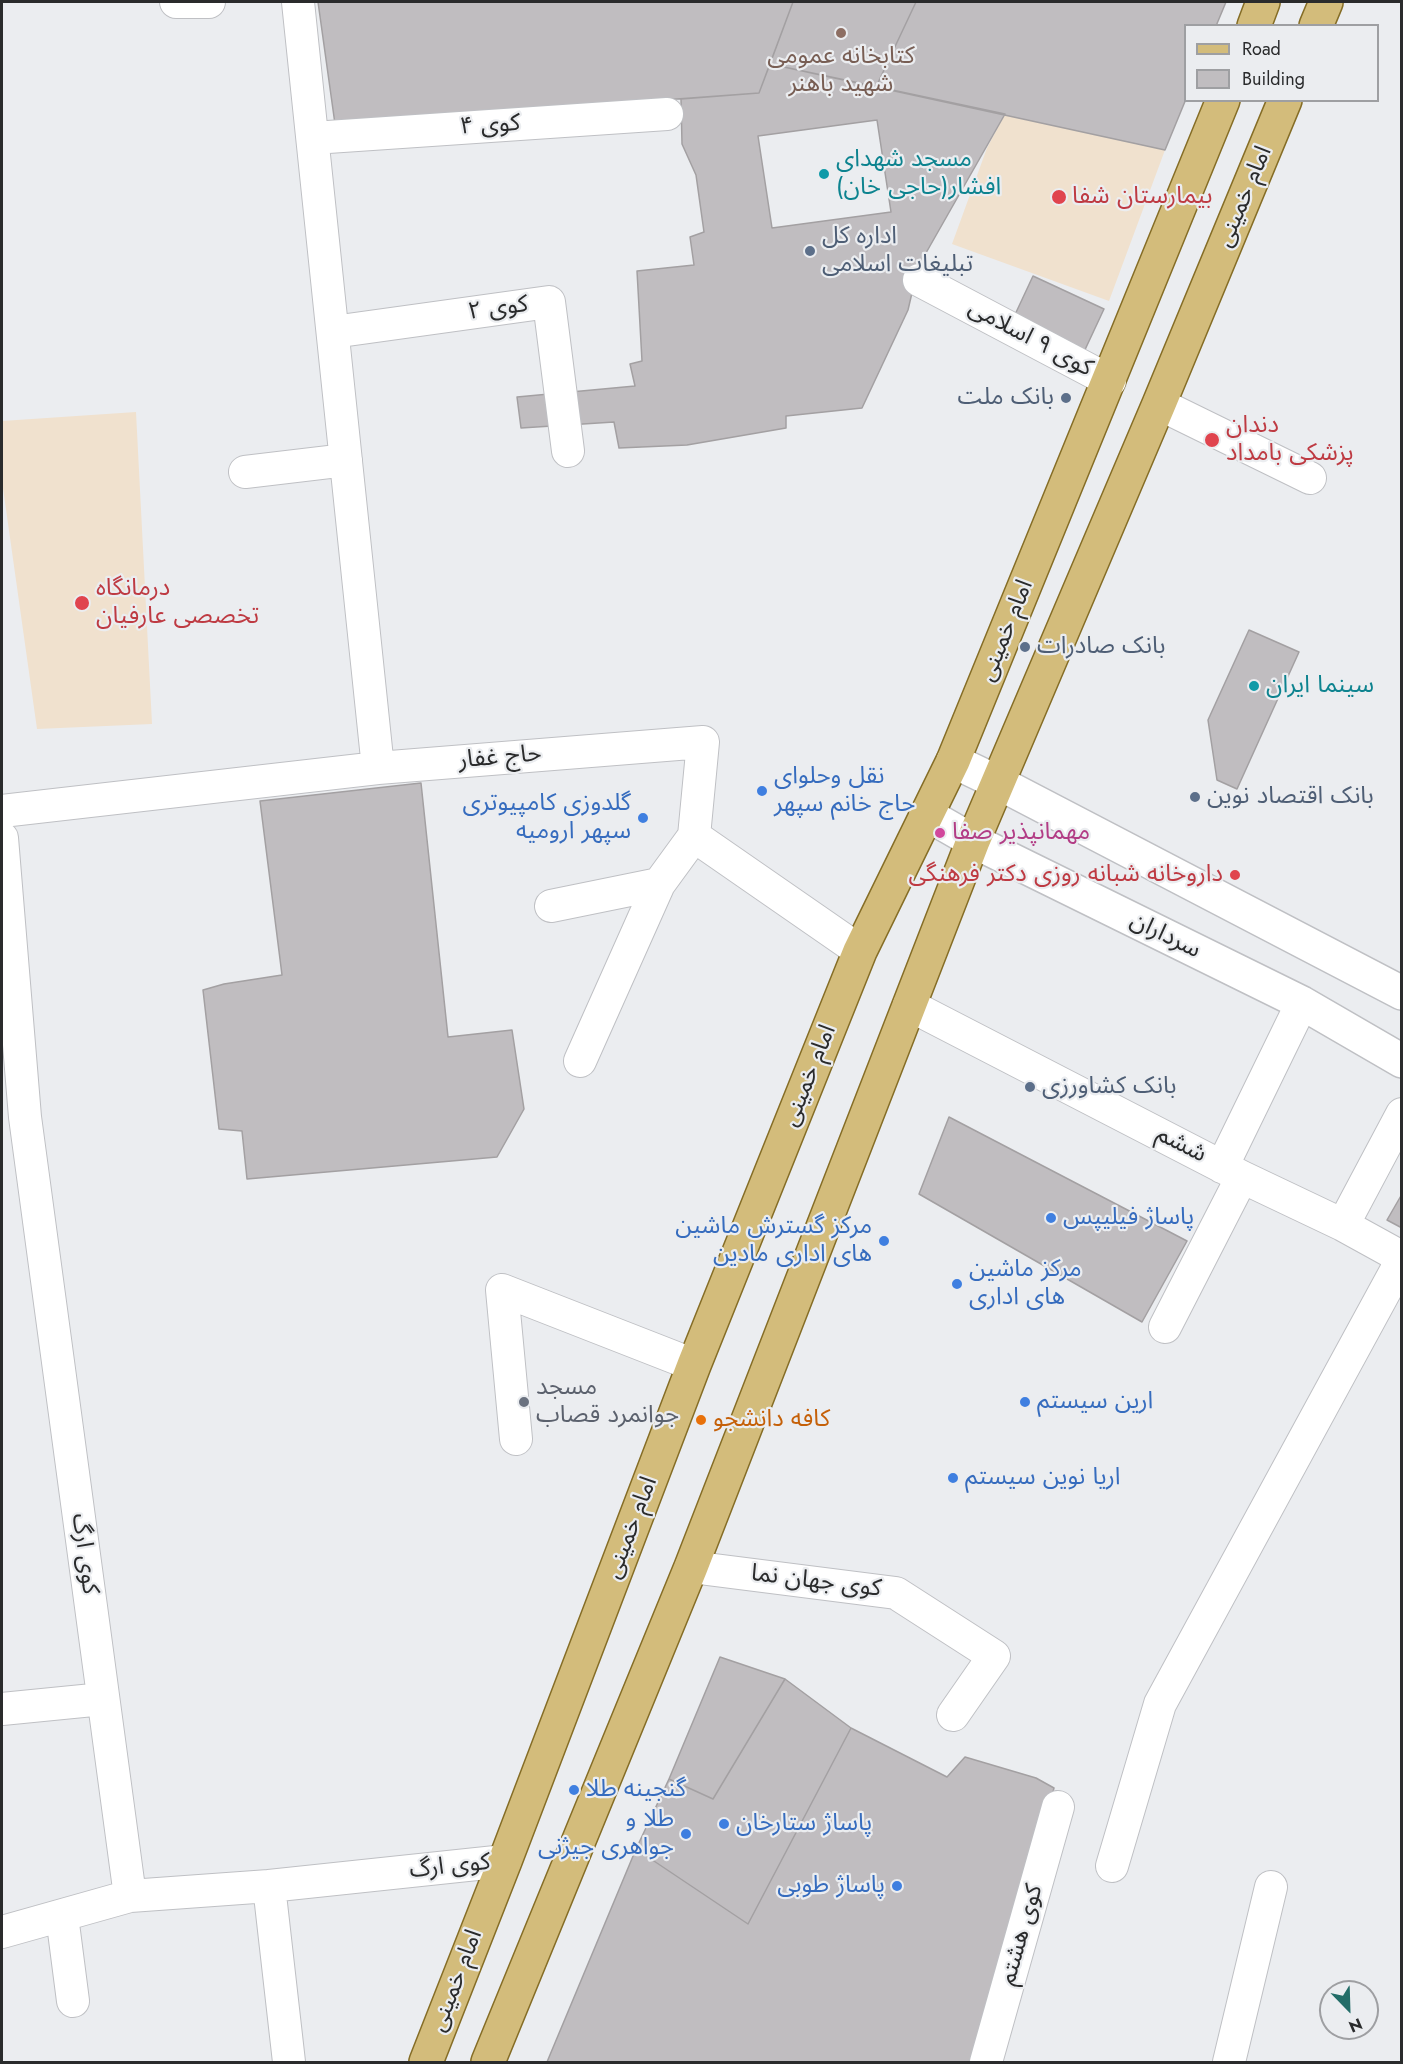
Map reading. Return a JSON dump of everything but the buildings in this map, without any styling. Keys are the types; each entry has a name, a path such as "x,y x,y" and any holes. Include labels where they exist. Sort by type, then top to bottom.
{"main road":[{"path":"1255,24 1263,2"},
{"path":"1317,24 1326,2"},
{"name":"امام خمینی","path":"426,2062 694,1365 860,951 953,761 1222,102"},
{"name":"امام خمینی","path":"488,2062 691,1567 973,841 1159,404 1284,102"},
{"path":"953,761 1401,993"},
{"name":"سرداران","path":"926,814 973,841 1302,1003 1401,1061"}],"street":[{"path":"176,2 209,2"},
{"path":"298,2 378,768"},
{"name":"کوی ۴","path":"313,138 667,114"},
{"name":"کوی ۹ اسلامی","path":"919,280 1110,381"},
{"name":"کوی ۲","path":"333,333 549,302 568,451"},
{"path":"1159,404 1310,478"},
{"path":"245,472 346,459"},
{"name":"حاج غفار","path":"2,812 378,768 703,742 694,836"},
{"path":"580,1061 659,884 694,836 860,951"},
{"name":"کوی ارگ","path":"2,838 13,1119 103,1699 130,1896 269,1886 505,1861"},
{"path":"550,906 659,884"},
{"path":"1165,1327 1302,1003"},
{"name":"ششم","path":"909,1005 1232,1172 1343,1225 1392,1252 1397,1259 1397,1269 1160,1704 1112,1866"},
{"path":"1343,1225 1401,1114"},
{"path":"516,1440 502,1290 694,1365"},
{"name":"کوی جهان نما","path":"691,1567 896,1593 994,1656 953,1715"},
{"path":"2,1709 103,1699"},
{"name":"کوی هشتم","path":"986,2062 1058,1807"},
{"path":"269,1886 289,2062"},
{"path":"1229,2062 1271,1887"},
{"path":"2,1932 130,1896"},
{"path":"62,1916 73,2001"}],"shaded area":[{"name":"بیمارستان شفا","path":"1005,114 1165,150 1109,301 952,244 987,148"},
{"name":"درمانگاه تخصصی عارفیان","path":"136,412 152,724 37,729 2,481 2,421"}],"place":[{"name":"کتابخانه عمومی شهید باهنر","path":"841,33"},
{"name":"مسجد شهدای افشار(حاجی خان)","path":"824,174"},
{"name":"بیمارستان شفا","path":"1059,197"},
{"name":"اداره کل تبلیغات اسلامی","path":"810,251"},
{"name":"بانک ملت","path":"1066,398"},
{"name":"دندان‌ پزشکی بامداد","path":"1212,440"},
{"name":"درمانگاه تخصصی عارفیان","path":"82,603"},
{"name":"بانک صادرات","path":"1025,647"},
{"name":"سینما ایران","path":"1254,686"},
{"name":"نقل وحلوای حاج خانم سپهر","path":"762,791"},
{"name":"بانک اقتصاد نوین","path":"1195,797"},
{"name":"گلدوزی کامپیوتری سپهر ارومیه","path":"643,818"},
{"name":"مهمانپذیر صفا","path":"940,833"},
{"name":"داروخانه شبانه روزی دکتر فرهنگی","path":"1235,875"},
{"name":"بانک کشاورزی","path":"1030,1087"},
{"name":"پاساژ فیلیپس","path":"1051,1218"},
{"name":"مرکز گسترش ماشین هاى ادارى مادین","path":"884,1241"},
{"name":"مرکز ماشین هاى ادارى","path":"957,1284"},
{"name":"مسجد جوانمرد قصاب","path":"524,1402"},
{"name":"ارین سیستم","path":"1025,1402"},
{"name":"کافه دانشجو","path":"701,1420"},
{"name":"اریا نوین سیستم","path":"953,1478"},
{"name":"گنجینه طلا","path":"574,1790"},
{"name":"پاساژ ستارخان","path":"724,1824"},
{"name":"طلا و جواهری جیژنی","path":"686,1834"},
{"name":"پاساژ طوبی","path":"897,1886"}]}
